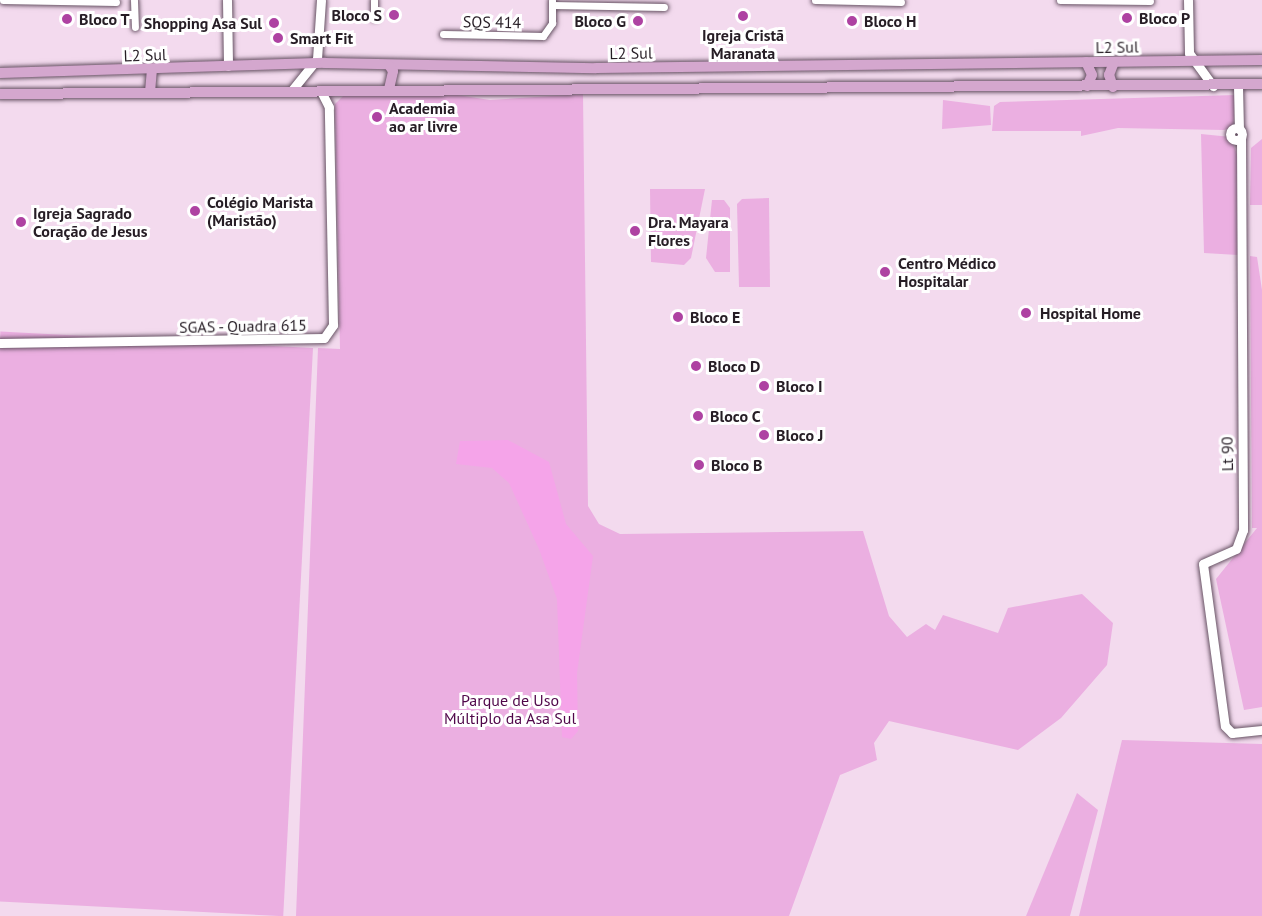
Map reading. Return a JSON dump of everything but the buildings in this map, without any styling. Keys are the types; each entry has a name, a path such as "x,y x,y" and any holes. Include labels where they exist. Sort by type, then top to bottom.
{"main road":[{"name":"L2 Sul","path":"0,74 316,64 596,68 1262,60"},
{"path":"1086,62 1092,75 1087,86"},
{"path":"1113,87 1109,75 1114,62"},
{"path":"389,64 393,71 389,89"},
{"path":"150,92 152,70"},
{"path":"0,94 389,89 1113,87 1262,84"}],"street":[{"path":"3,0 116,2"},
{"path":"134,0 135,27"},
{"path":"227,0 228,66"},
{"path":"292,90 316,64 321,0"},
{"path":"374,0 374,17"},
{"path":"815,0 902,2"},
{"path":"1060,0 1150,1"},
{"path":"1188,0 1191,61 1213,86"},
{"name":"SQS 414","path":"443,34 543,36 552,23 552,2 664,7"},
{"name":"Lt 90","path":"1238,86 1243,530 1234,551 1203,564 1225,726 1232,733 1262,729"},
{"path":"329,107 340,90"},
{"name":"SGAS - Quadra 615","path":"0,343 324,338 333,325 329,107 321,91"}],"green space":[{"name":"Parque de Uso Múltiplo da Asa Sul","path":"345,94 451,94 490,100 583,94 588,506 599,524 620,534 863,531 889,616 907,637 926,624 935,630 943,615 998,633 1008,608 1082,594 1113,623 1107,665 1061,718 1018,750 889,721 874,743 877,760 840,775 789,916 296,916 318,348 340,349 335,104"},
{"path":"1236,95 1233,127 1224,130 1118,128 1081,136 1081,131 992,131 994,106 1000,102"},
{"path":"943,100 990,106 991,125 942,129"},
{"path":"1201,134 1231,137 1238,158 1238,255 1204,253"},
{"path":"1262,139 1262,205 1250,205 1251,148"},
{"path":"650,189 705,189 691,258 684,265 651,262"},
{"path":"769,198 770,287 739,287 737,204 742,199"},
{"path":"712,200 724,200 730,208 730,272 715,272 706,258"},
{"path":"1250,256 1257,257 1262,290 1262,707 1244,710 1216,579 1257,528 1252,528"},
{"path":"0,332 313,348 283,916 0,901"},
{"path":"1122,740 1262,744 1262,916 1079,916"},
{"path":"1077,793 1098,810 1070,916 1026,916"}],"shaded area":[{"path":"508,440 549,462 566,524 593,556 577,673 578,731 571,739 562,737 557,599 539,549 509,483 492,468 456,464 460,441"}],"place":[{"name":"Bloco S","path":"394,15"},
{"name":"Igreja Cristã Maranata","path":"743,16"},
{"name":"Bloco P","path":"1127,18"},
{"name":"Bloco T","path":"67,19"},
{"name":"Bloco G","path":"638,21"},
{"name":"Bloco H","path":"852,21"},
{"name":"Shopping Asa Sul","path":"274,23"},
{"name":"Smart Fit","path":"278,38"},
{"name":"Academia ao ar livre","path":"377,117"},
{"name":"Colégio Marista (Maristão)","path":"195,211"},
{"name":"Igreja Sagrado Coração de Jesus","path":"21,222"},
{"name":"Dra. Mayara Flores","path":"635,231"},
{"name":"Centro Médico Hospitalar","path":"885,272"},
{"name":"Hospital Home","path":"1026,313"},
{"name":"Bloco E","path":"678,317"},
{"name":"Bloco D","path":"696,366"},
{"name":"Bloco I","path":"764,386"},
{"name":"Bloco C","path":"698,416"},
{"name":"Bloco J","path":"764,435"},
{"name":"Bloco B","path":"699,465"}]}
